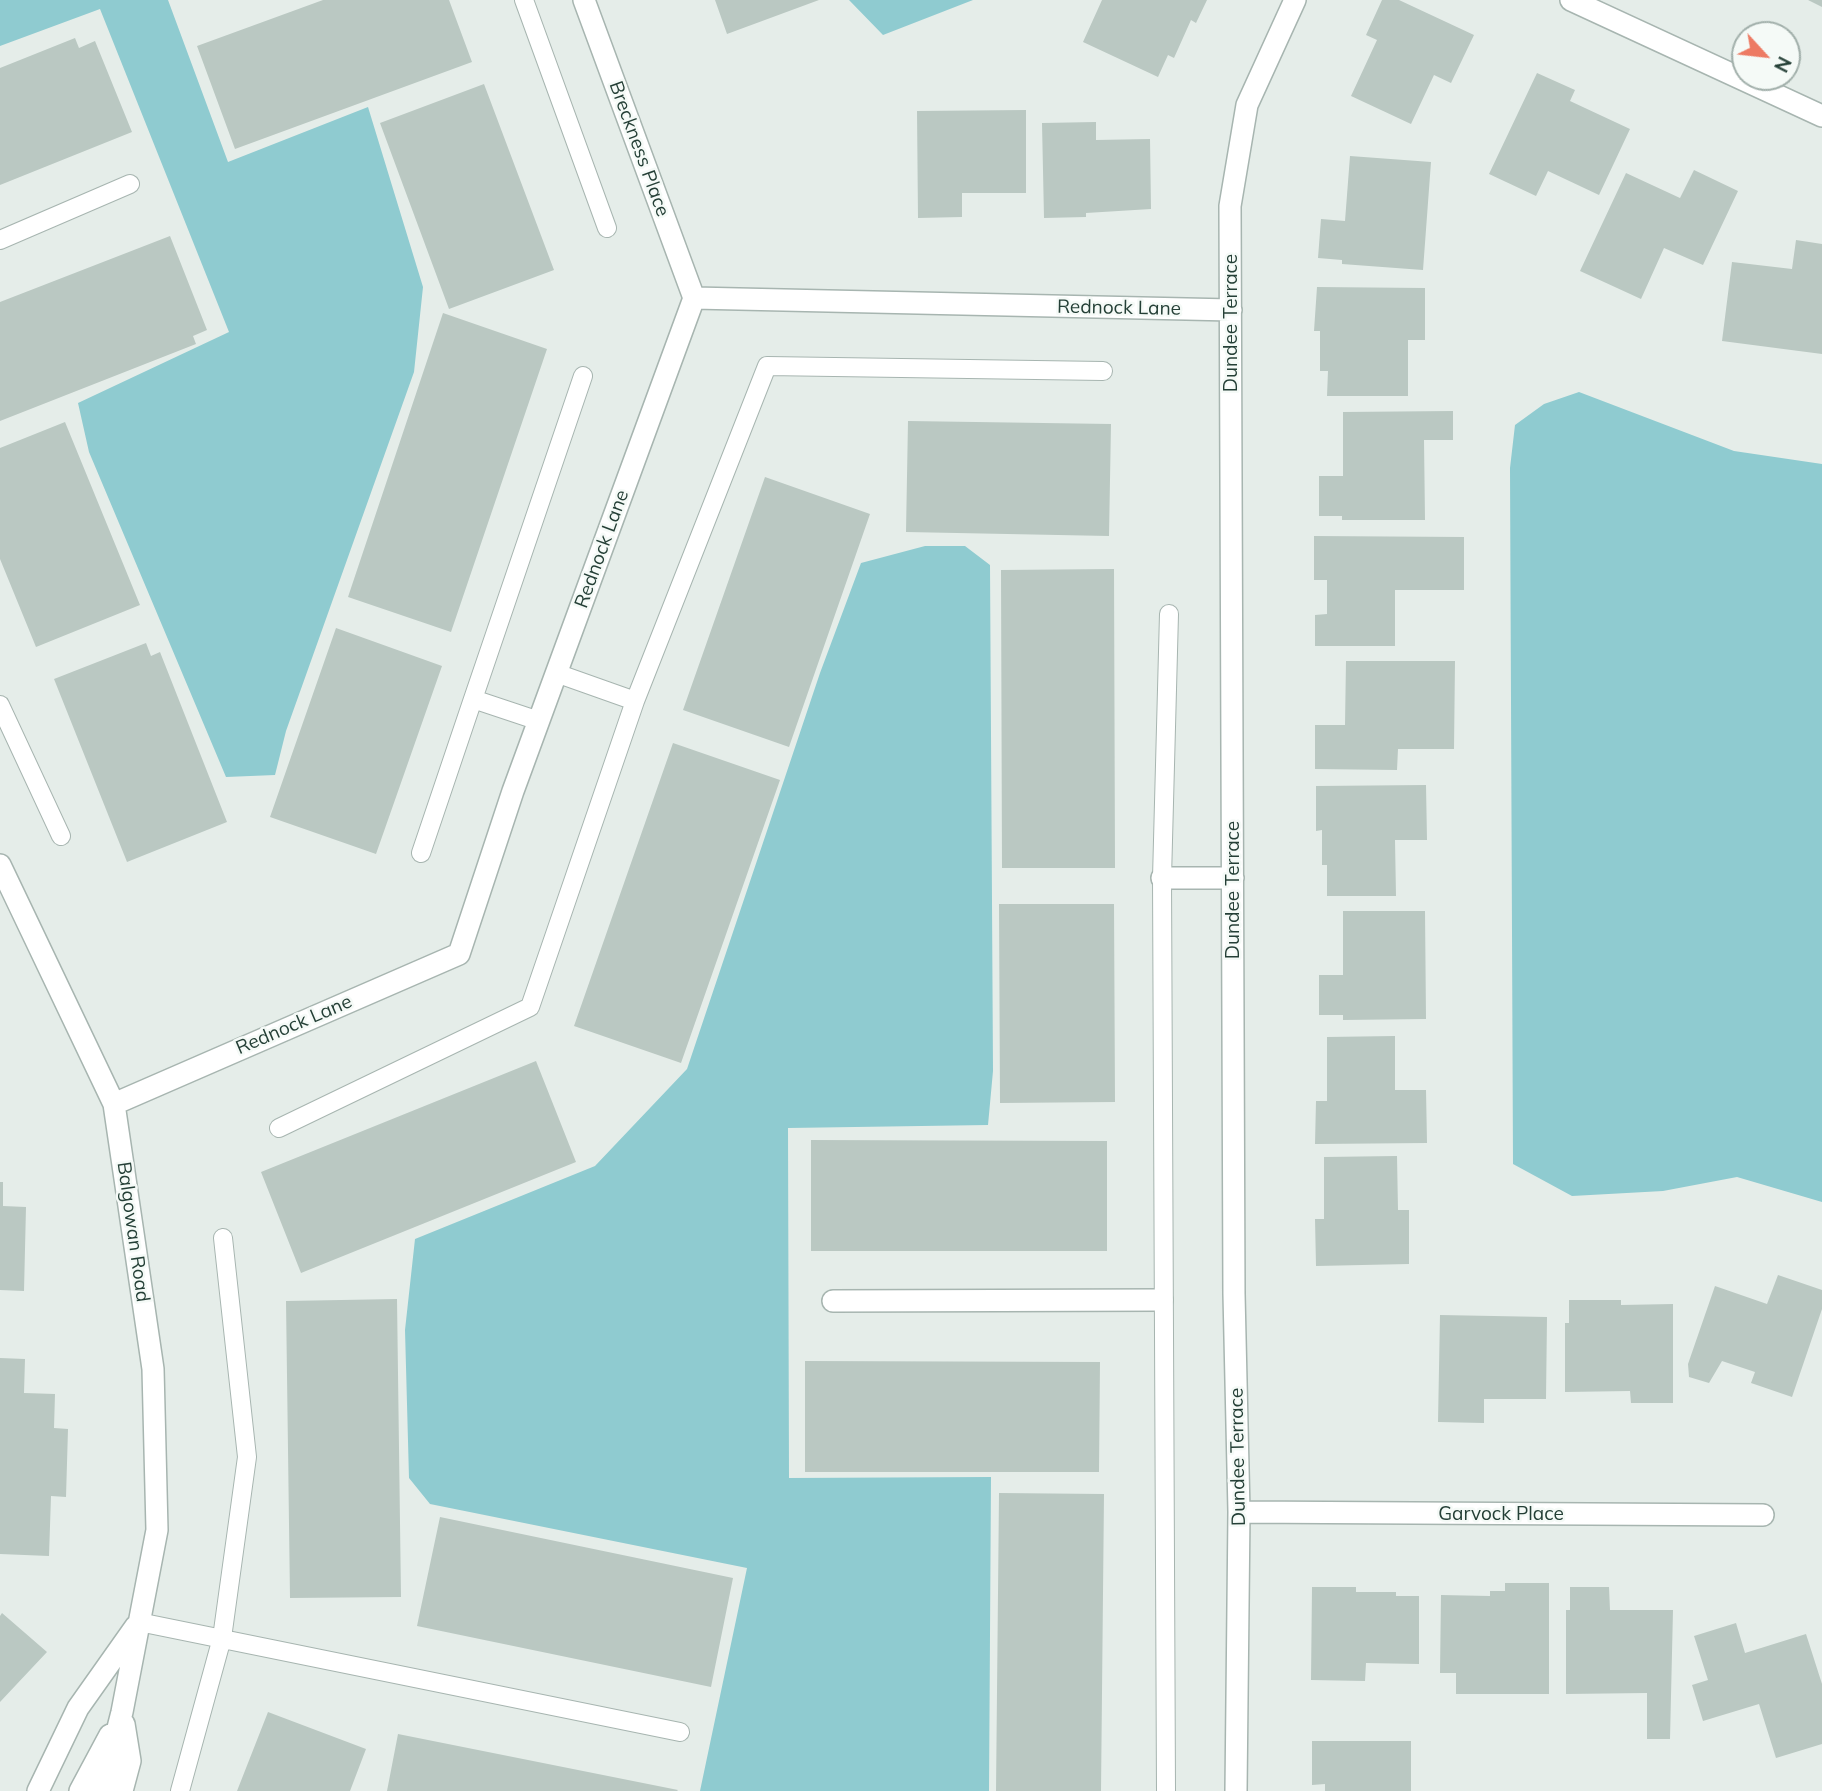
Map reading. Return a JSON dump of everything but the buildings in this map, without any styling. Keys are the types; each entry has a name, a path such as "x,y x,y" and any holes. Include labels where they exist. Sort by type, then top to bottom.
{"street":[{"name":"Breckness Place","path":"584,0 694,298"},
{"name":"Dundee Terrace","path":"1236,1791 1239,1513 1234,1294 1230,206 1247,105 1295,0"},
{"path":"1571,0 1822,116"},
{"name":"Rednock Lane","path":"114,1104 458,954 538,721 694,298 1231,310"},
{"name":"Balgowan Road","path":"0,865 114,1104 153,1369 157,1530 122,1712 102,1791"},
{"path":"1162,878 1233,878"},
{"path":"833,1301 1162,1300"},
{"name":"Garvock Place","path":"1239,1513 1763,1515"},
{"name":"Balgowan Road","path":"38,1791 78,1708 139,1622"},
{"name":"Balgowan Road","path":"80,1791 122,1712"},
{"name":"Balgowan Road","path":"122,1712 130,1761 122,1791"}],"lane":[{"path":"524,0 607,228"},
{"path":"0,240 130,184"},
{"path":"279,1128 530,1007 635,701 767,366 1103,371"},
{"path":"421,853 583,376"},
{"path":"1166,1791 1162,878 1169,614"},
{"path":"556,673 635,701"},
{"path":"473,699 538,721"},
{"path":"0,705 61,836"},
{"path":"180,1791 222,1638 247,1457 223,1238"},
{"path":"139,1622 680,1732"}],"water":[{"path":"0,0 168,0 228,162 368,107 423,287 414,372 286,731 275,775 226,777 89,452 78,403 229,332 100,9 0,46"},
{"path":"849,0 973,0 883,35"},
{"path":"1579,392 1734,451 1822,464 1822,1202 1737,1177 1663,1191 1572,1196 1513,1164 1510,468 1515,425 1544,404"},
{"path":"925,546 965,546 990,565 993,1071 988,1125 788,1128 789,1478 991,1477 989,1791 700,1791 747,1568 430,1504 409,1478 405,1330 415,1239 595,1166 687,1069 820,673 861,563"}]}
